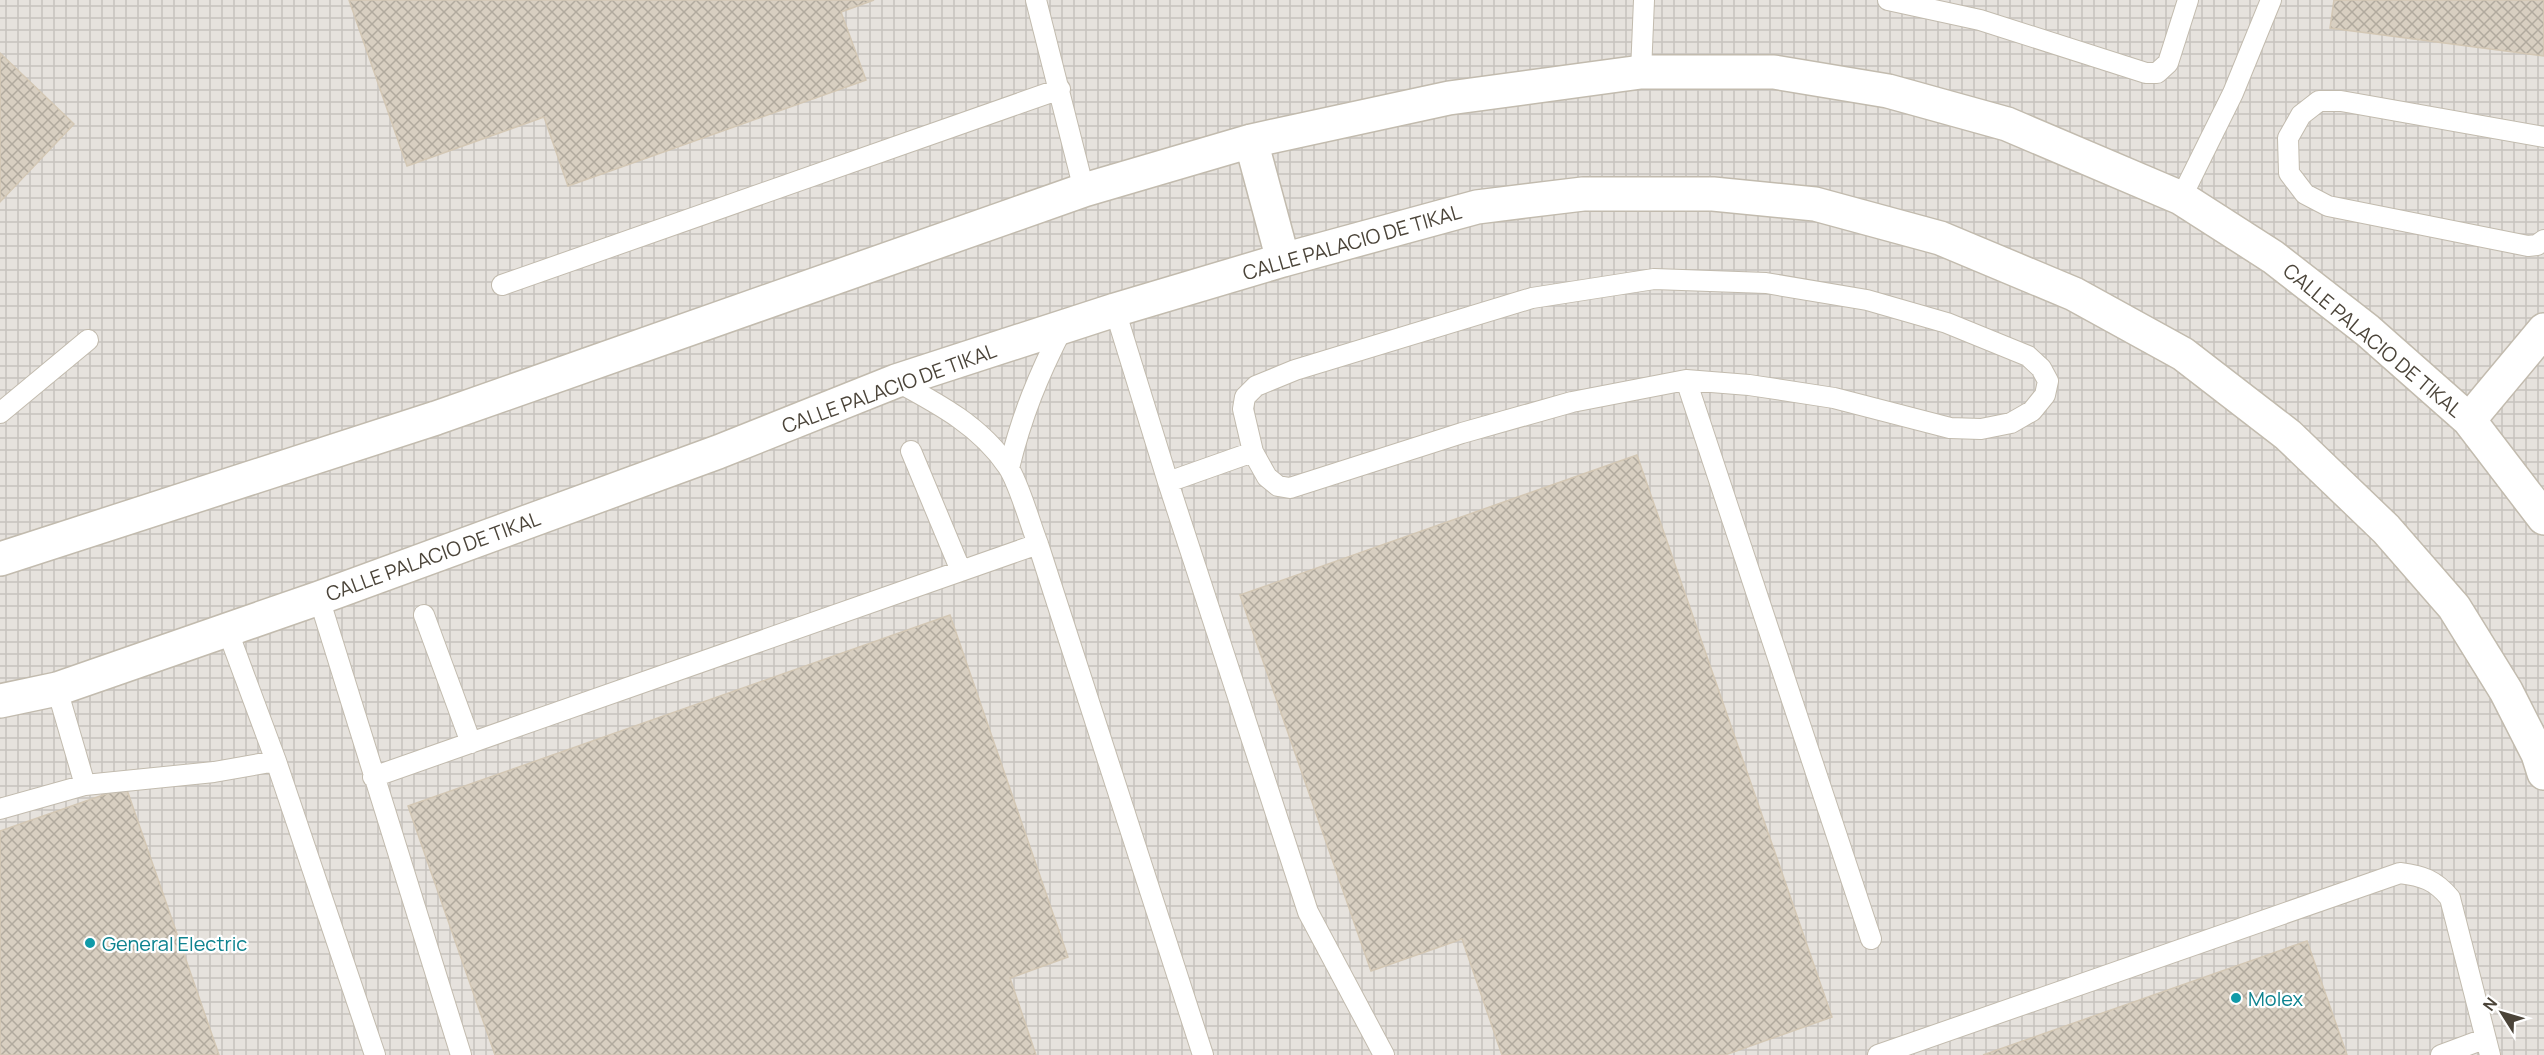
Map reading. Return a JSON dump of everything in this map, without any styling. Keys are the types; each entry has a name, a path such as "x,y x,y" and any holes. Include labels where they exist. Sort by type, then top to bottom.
{"street":[{"name":"CALLE PALACIO DE TIKAL","path":"0,558 436,418 1084,190 1251,141 1449,99 1641,72 1774,72 1888,91 2007,124 2181,198 2273,257 2367,330 2469,420 2544,518"},
{"path":"1251,141 1283,260"},
{"name":"CALLE PALACIO DE TIKAL","path":"0,701 57,689 319,598 718,452 896,381 1115,310 1283,260 1477,207 1583,194 1713,194 1815,204 1940,238 2074,294 2183,354 2288,435 2386,529 2454,607 2506,691 2538,754 2544,773"},
{"path":"2469,420 2544,330"}],"lane":[{"path":"1036,0 1084,190"},
{"path":"1641,72 1644,0"},
{"path":"1888,0 1980,20 2146,73 2157,73 2168,63 2188,0"},
{"path":"2181,198 2233,93 2271,0"},
{"path":"502,285 1060,89"},
{"path":"2544,137 2341,101 2319,101 2301,115 2288,138 2289,173 2305,194 2328,206 2528,246 2537,245 2544,240"},
{"path":"1653,279 1766,283 1867,300 1947,323 2028,356 2041,368 2048,381 2046,395 2032,411 2011,423 1982,429 1950,428 1834,398 1749,385 1686,380 1572,402 1462,433 1290,489 1278,486 1267,477 1253,452 1243,409 1245,397 1256,386 1295,370 1532,298 1653,279"},
{"path":"1115,310 1168,482 1308,912 1384,1055"},
{"path":"1009,468 1018,430 1037,377 1063,327"},
{"path":"0,413 88,340"},
{"path":"1686,380 1871,939"},
{"path":"896,381 948,409 979,435 1009,468 1038,544 1203,1055"},
{"path":"911,451 961,571"},
{"path":"1168,482 1253,452"},
{"path":"373,777 1038,544"},
{"path":"319,598 461,1055"},
{"path":"424,615 471,743"},
{"path":"227,629 276,761 375,1055"},
{"path":"57,689 85,785"},
{"path":"0,809 85,785 214,772 276,761"},
{"path":"1878,1055 2400,873 2420,875 2438,883 2450,898 2487,1047 2440,1055"}],"shaded area":[{"path":"0,0 2544,0 2544,1055 0,1055"}],"building":[{"path":"349,0 874,0 841,12 866,80 568,186 544,117 407,166"},
{"path":"2334,0 2544,0 2544,56 2330,28"},
{"path":"0,53 74,124 0,202"},
{"path":"1637,455 1832,1017 1725,1055 1502,1055 1462,939 1371,971 1240,595"},
{"path":"950,615 1068,957 1010,978 1036,1055 495,1055 408,806"},
{"name":"General Electric","path":"126,787 219,1055 0,1055 0,831"},
{"name":"Molex","path":"2307,941 2347,1055 1983,1055"}],"place":[{"name":"General Electric","path":"90,943"},
{"name":"Molex","path":"2236,998"}]}
